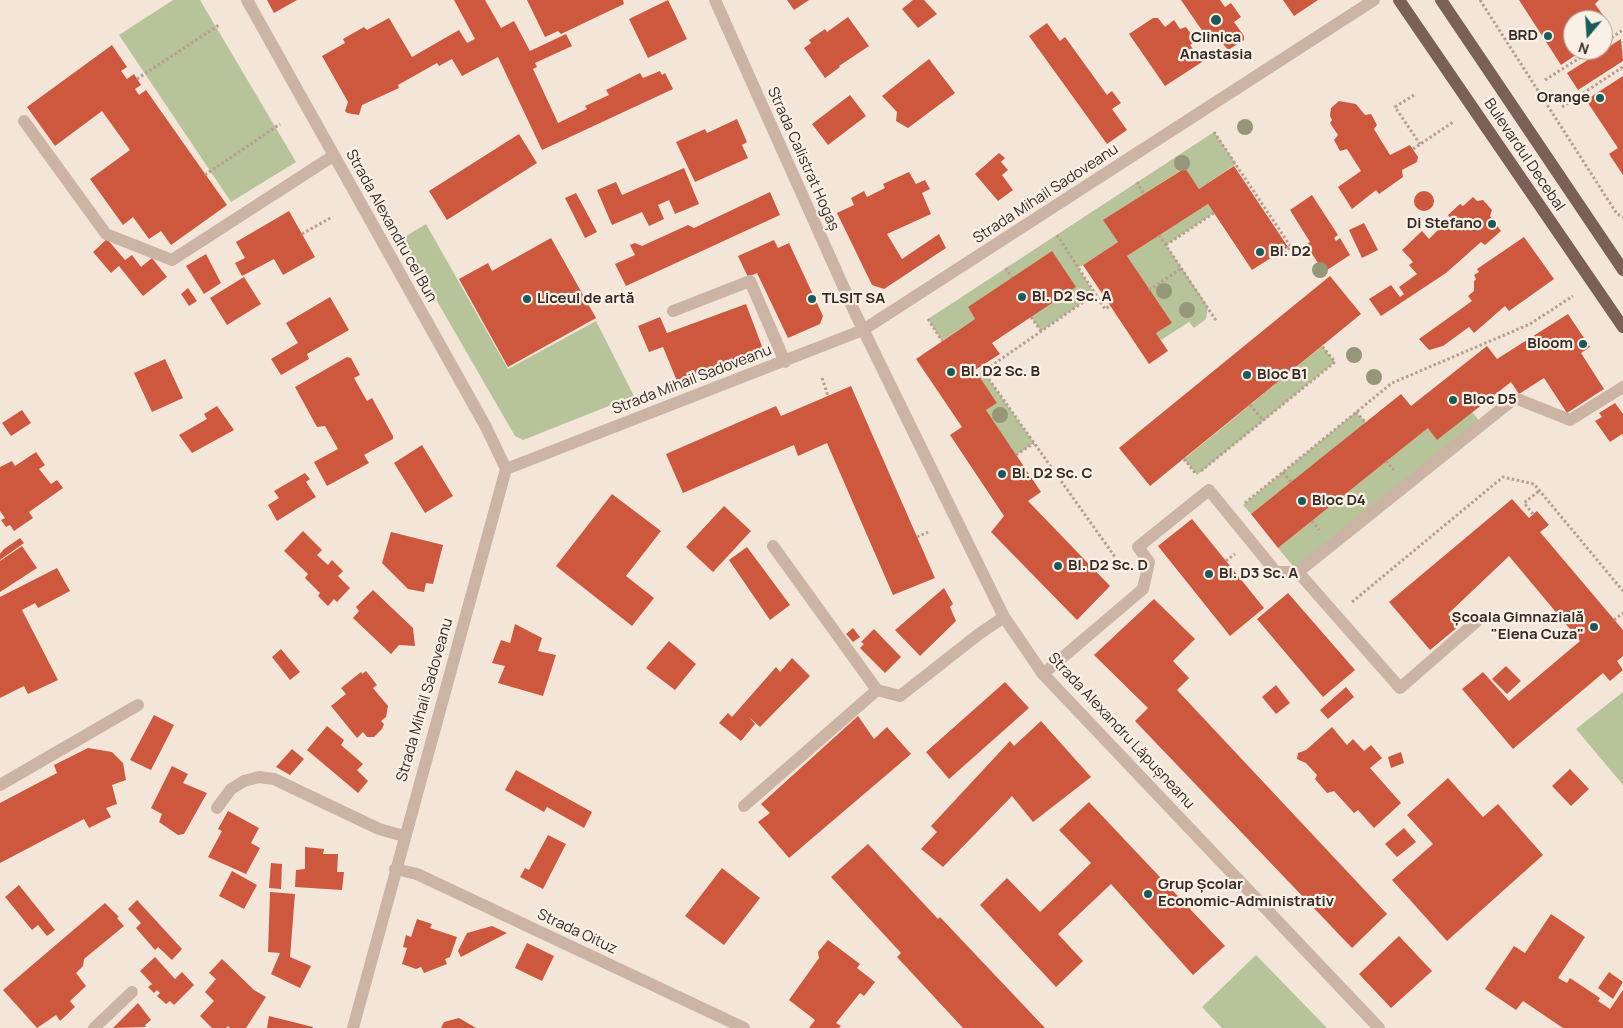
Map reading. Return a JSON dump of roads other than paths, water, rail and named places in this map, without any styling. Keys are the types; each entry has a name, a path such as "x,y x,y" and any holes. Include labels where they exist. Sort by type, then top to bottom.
{"main road":[{"name":"Bulevardul Decebal","path":"1399,0 1623,327"},
{"name":"Bulevardul Decebal","path":"1441,0 1623,270"}],"street":[{"name":"Strada Alexandru cel Bun","path":"247,0 486,427 506,469"},
{"name":"Strada Calistrat Hogaș","path":"715,0 863,330"},
{"name":"Strada Mihail Sadoveanu","path":"353,1028 395,868 506,469 785,362 863,330 1374,0"},
{"path":"24,121 106,234 172,260 333,156"},
{"path":"673,311 750,281 785,362"},
{"name":"Strada Alexandru Lăpușneanu","path":"863,330 1004,617 1043,674 1379,1028"},
{"path":"1043,674 1143,589 1150,562 1138,547 1209,490 1276,572 1298,572 1515,398 1570,420 1623,387"},
{"path":"773,546 878,690 900,696 979,634 1004,617"},
{"path":"1298,572 1400,688 1477,621"},
{"path":"744,806 878,690"},
{"path":"0,785 138,705"},
{"path":"217,808 231,789 244,782 259,777 274,779 380,829 404,836"},
{"name":"Strada Oituz","path":"395,868 417,874 744,1028"},
{"path":"94,1028 132,992"}],"place":[{"name":"Clinica Anastasia","path":"1216,20"},
{"name":"BRD","path":"1548,36"},
{"name":"Orange","path":"1600,98"},
{"name":"Di Stefano","path":"1492,224"},
{"name":"Bl. D2","path":"1260,252"},
{"name":"Bl. D2 Sc. A","path":"1022,297"},
{"name":"Liceul de artă","path":"527,299"},
{"name":"TLSIT SA","path":"812,299"},
{"name":"Bloom","path":"1583,344"},
{"name":"Bl. D2 Sc. B","path":"951,372"},
{"name":"Bloc B1","path":"1247,375"},
{"name":"Bloc D5","path":"1453,400"},
{"name":"Bl. D2 Sc. C","path":"1002,474"},
{"name":"Bloc D4","path":"1302,501"},
{"name":"Bl. D2 Sc. D","path":"1058,566"},
{"name":"Bl. D3 Sc. A","path":"1209,574"},
{"name":"Școala Gimnazială \"Elena Cuza\"","path":"1594,627"},
{"name":"Grup Școlar Economic-Administrativ","path":"1148,894"}]}
